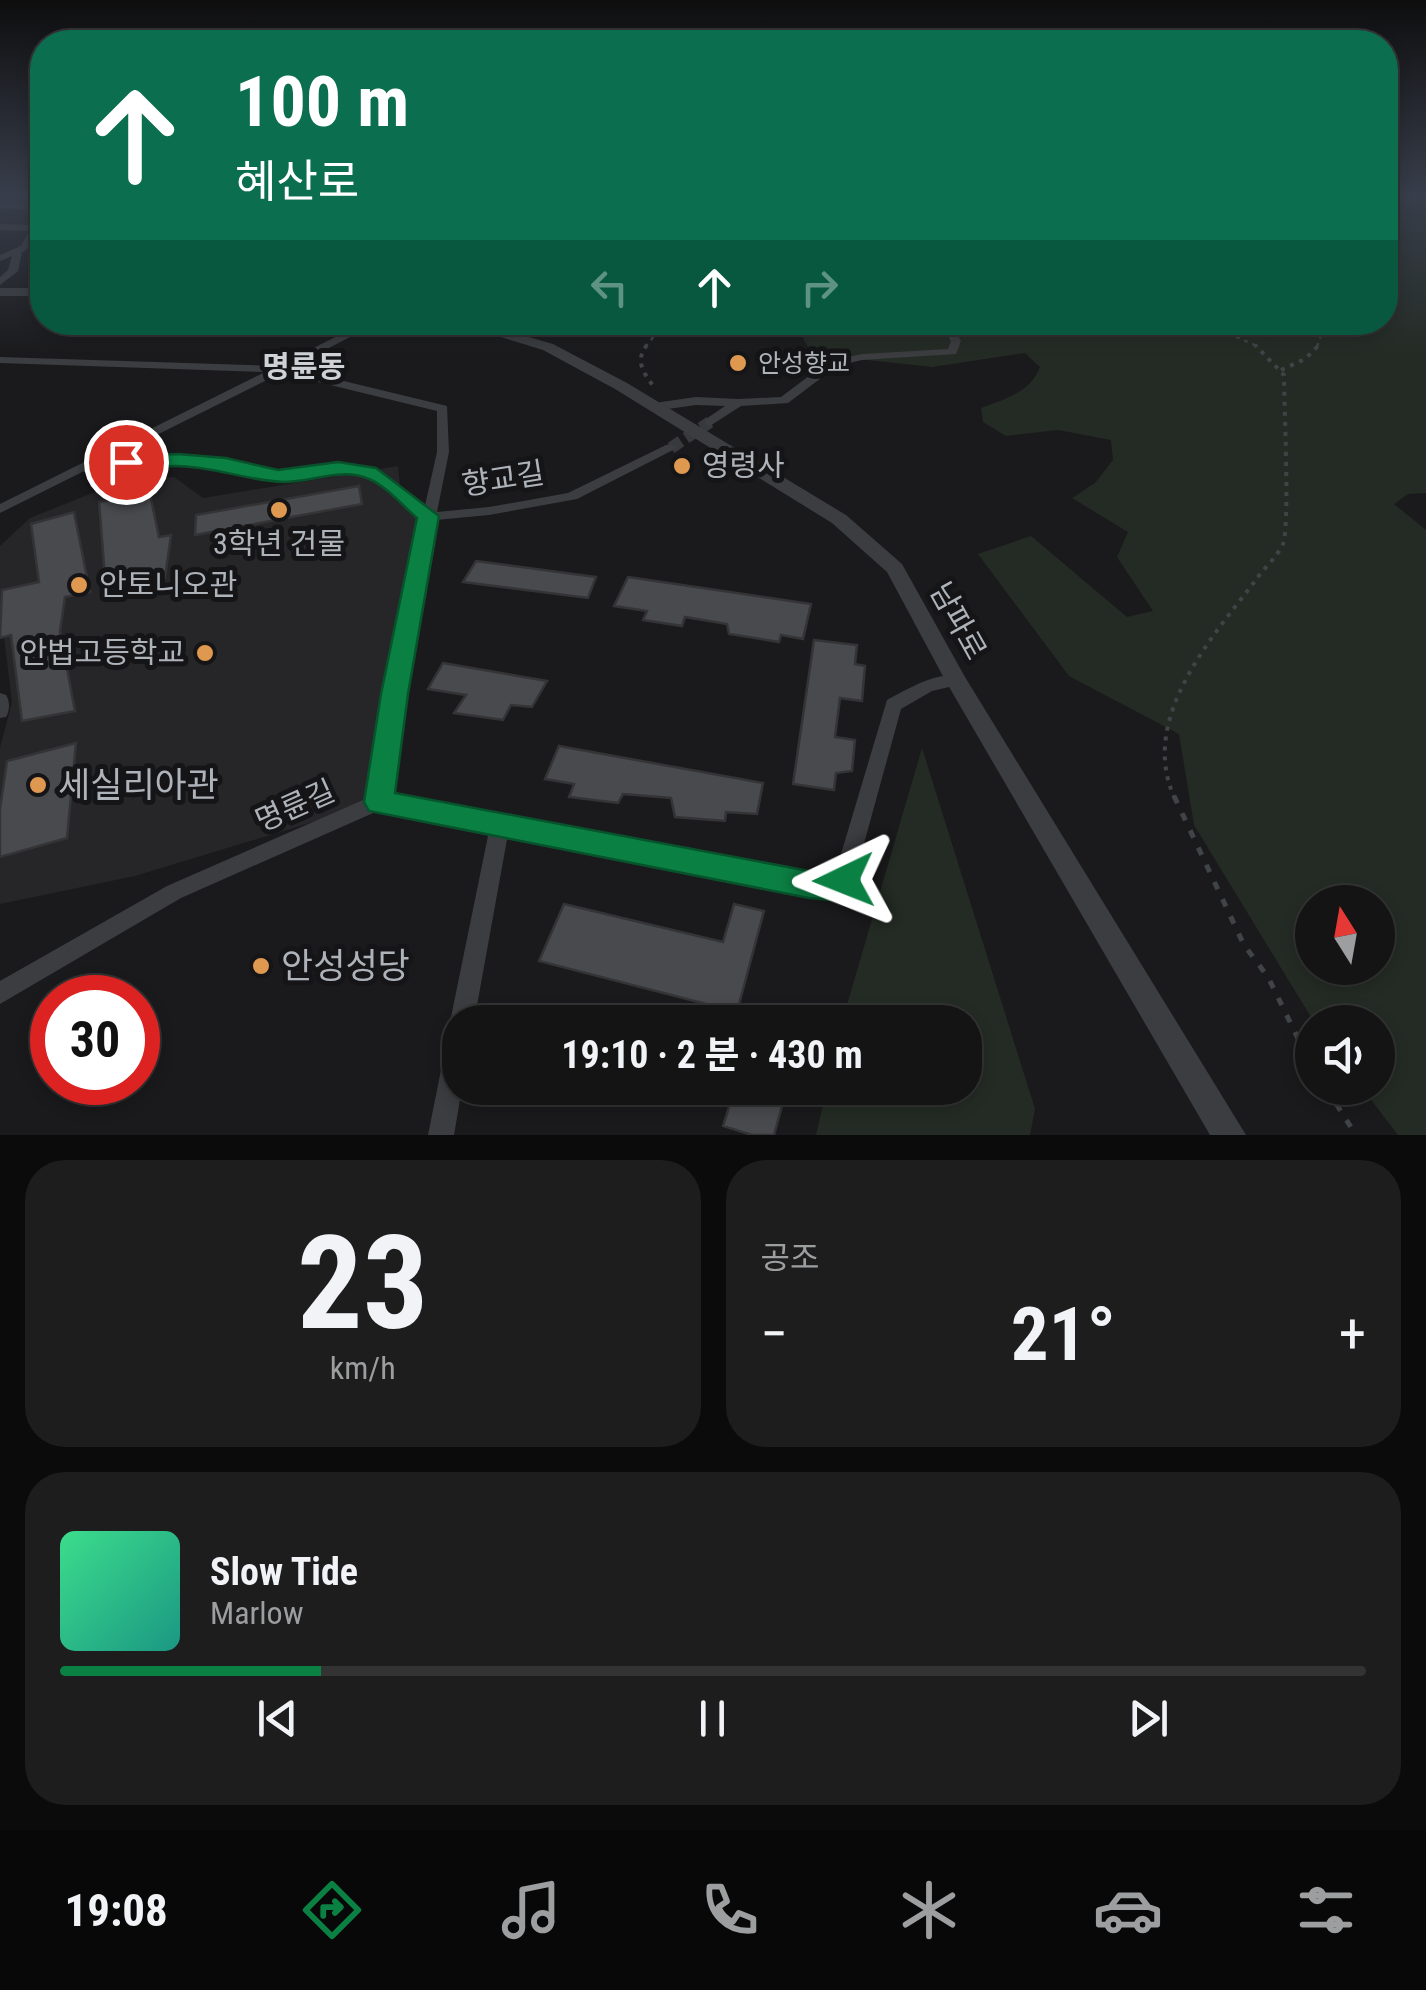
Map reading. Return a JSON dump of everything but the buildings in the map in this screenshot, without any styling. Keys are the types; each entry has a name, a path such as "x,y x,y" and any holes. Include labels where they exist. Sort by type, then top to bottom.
{"street":[{"path":"0,282 12,272 20,250"},
{"path":"0,258 18,253"},
{"path":"0,292 30,292"},
{"path":"85,468 348,335"},
{"name":"남파로","path":"505,335 548,347 654,407 838,518 895,568 956,680 1229,1135"},
{"path":"654,407 784,400 833,363 952,352 956,340 952,335"},
{"name":"명륜길","path":"0,360 279,370 443,410 443,452 394,694 379,802 174,892 0,994"},
{"path":"710,422 738,403"},
{"name":"향교길","path":"428,516 490,512 572,496 671,448"},
{"name":"향교길","path":"0,509 85,468"},
{"path":"379,802 831,887 844,880 893,705 927,686 956,680"},
{"path":"0,699 0,712"},
{"path":"465,1005 500,823"},
{"path":"441,1135 447,1105"}],"lane":[{"name":"향교길","path":"85,468 147,460 226,464 278,476 302,476 338,468 376,474 428,516"}],"path":[{"path":"655,335 641,352 641,371 659,391 684,403"},
{"path":"1235,335 1254,343 1282,370 1286,394 1281,492 1284,542 1198,656 1175,703 1164,750 1167,782 1216,888 1295,1032"},
{"path":"1282,370 1309,359 1322,335"},
{"path":"1337,1105 1356,1135"}],"shaded area":[{"path":"1398,250 1426,250 1426,493 1408,494 1394,504 1426,530 1426,1135 1398,1135 1375,1105 1395,1105 1395,1005 1304,1005 1194,825 1179,734 1069,676 978,554 1031,536 1127,617 1153,611 1117,557 1128,532 1072,498 1095,483 1113,460 1111,440 1058,430 1006,436 983,422 981,408 1016,394 1036,376 1040,367 1025,353 932,367 812,354 801,335 1398,335"},
{"name":"안법고등학교","path":"398,466 400,487 424,517 379,802 135,876 0,904 0,748 12,702 0,604 0,546 30,518 125,480 174,477 203,498"},
{"path":"922,748 1035,1109 1030,1135 816,1135 823,1105 982,1105 982,1005 847,1005"}],"tunnel":[{"path":"671,448 710,422"}],"place":[{"name":"안성향교","path":"738,363"},
{"name":"영령사","path":"682,466"},
{"name":"3학년 건물","path":"279,510"},
{"name":"안토니오관","path":"79,585"},
{"name":"안법고등학교","path":"205,653"},
{"name":"세실리아관","path":"38,785"},
{"name":"안성성당","path":"261,966"}],"district":[{"name":"명륜동","path":"304,367"}],"route":[{"path":"126,462 178,460 226,464 278,476 302,476 338,468 376,474 428,516 394,694 379,802 809,884 831,887 844,880"}]}
